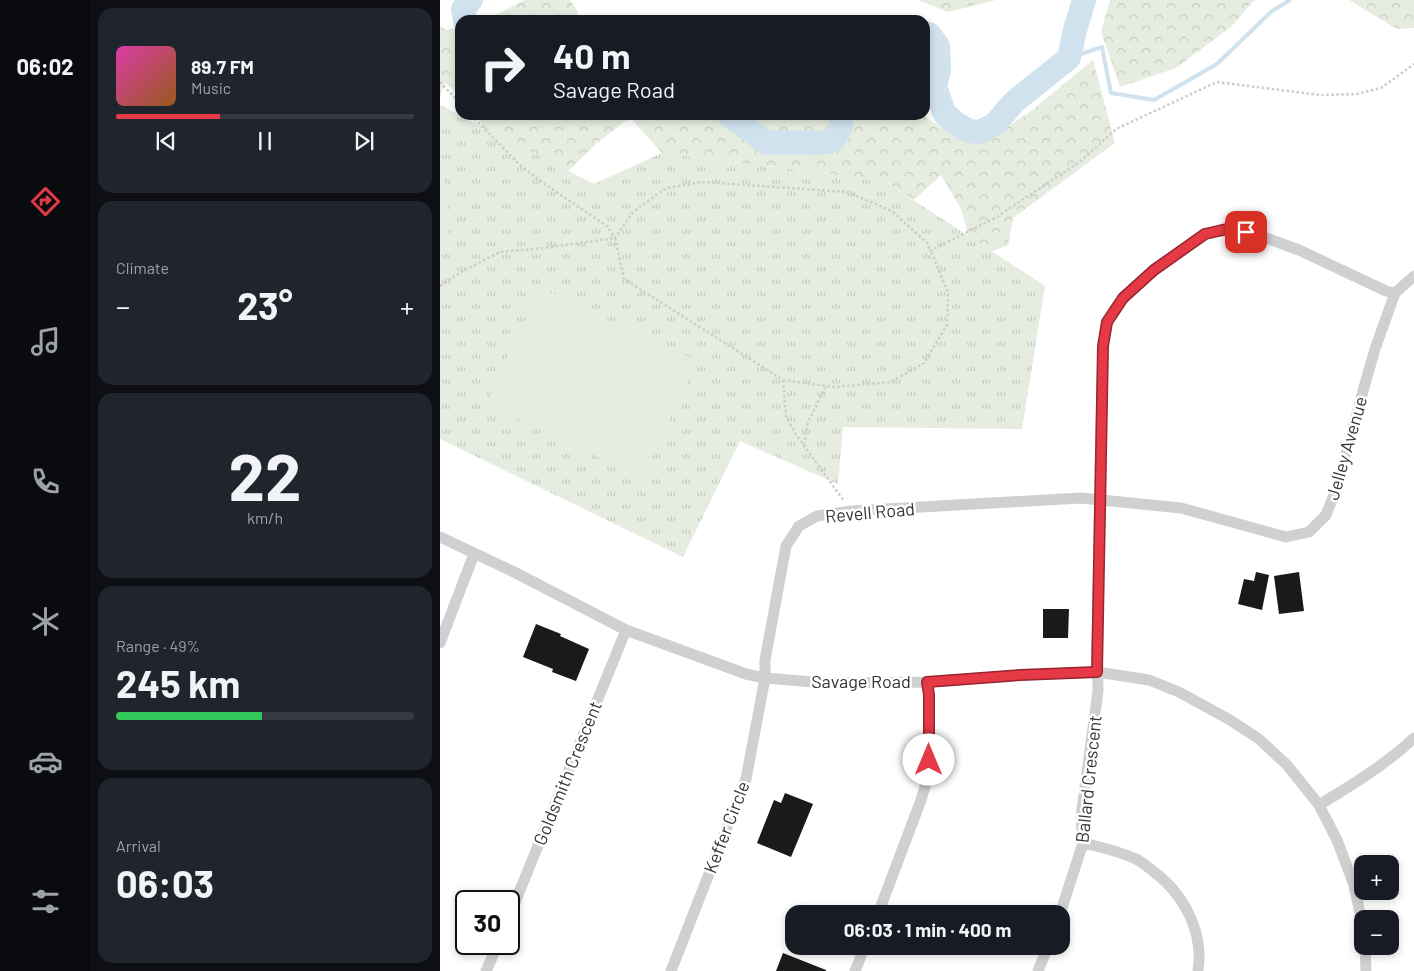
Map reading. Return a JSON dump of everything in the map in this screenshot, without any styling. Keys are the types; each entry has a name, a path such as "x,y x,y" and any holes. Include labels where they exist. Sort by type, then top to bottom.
{"street":[{"name":"Ballard Crescent","path":"1063,905 1083,843 1082,817 1098,690 1103,346 1107,322 1123,298 1154,270 1184,247 1205,234 1231,228 1261,236 1299,250 1386,291 1395,293"},
{"name":"Jelley Avenue","path":"1100,500 1181,508 1286,537 1309,532 1326,515 1337,487 1362,391 1395,293 1414,276"},
{"name":"Revell Road","path":"765,678 765,660 786,546 799,526 817,516 851,511 1081,498 1100,500"},
{"name":"Savage Road","path":"440,537 516,573 626,630 732,670 765,678 825,683 927,682 1020,675 1097,672 1149,680 1179,692 1230,720 1259,739 1287,765 1319,805 1337,840 1354,885 1359,910"},
{"path":"440,643 474,554"},
{"name":"Goldsmith Crescent","path":"520,890 626,630"},
{"name":"Keffer Circle","path":"671,971 746,779 765,678"},
{"path":"881,905 921,800 929,773 929,695 927,682"},
{"path":"1319,805 1367,775 1402,750 1414,738"},
{"path":"1083,843 1105,848 1139,860 1162,878 1178,895 1190,914 1196,934 1200,960 1198,971"},
{"path":"486,971 493,955"},
{"path":"855,971 861,955"},
{"path":"1038,971 1044,955"},
{"path":"1365,955 1366,971"}],"path":[{"path":"930,251 1003,213 1081,161 1116,129 1217,82 1320,95 1357,94 1381,88 1414,64"},
{"path":"440,82 455,98"},
{"path":"440,286 461,272 500,252 615,238 633,212 666,188 702,182 846,192 892,211 928,244 948,293 947,325 924,363 891,382 834,387 783,380 624,278 615,238 607,226 522,167 476,120"},
{"path":"783,380 786,416 795,433 851,511"},
{"path":"804,446 808,422 826,386"}],"green space":[{"path":"525,0 570,0 578,15 495,15"},
{"path":"918,0 996,0 948,12"},
{"path":"1110,0 1254,0 1232,26 1176,68 1120,87 1101,32"},
{"path":"1349,0 1414,0 1414,28 1397,29"},
{"path":"440,26 447,30 455,28 455,92 445,83 440,97"},
{"path":"1093,60 1115,143 1013,218 1008,245 975,258 961,209 941,175 914,200 884,181 662,153 633,120 930,119 956,138 994,136 1031,111"},
{"path":"440,105 455,113 455,120 469,120 594,184 662,153 884,181 1045,286 1022,429 843,427 838,484 740,441 683,557 440,439"},
{"path":"479,120 626,120 597,143 568,171 485,130"},
{"path":"440,166 444,172 450,248 440,247"},
{"path":"541,288 697,361 642,478 486,404"}],"building":[{"path":"1256,572 1269,575 1262,610 1238,604 1244,579 1254,581"},
{"path":"1299,572 1304,611 1279,614 1274,576"},
{"path":"1043,609 1069,609 1068,638 1043,638"},
{"path":"536,624 561,634 560,636 589,649 576,681 552,672 553,669 523,657"},
{"path":"785,793 813,804 791,857 757,843 774,800 781,803"},
{"path":"783,953 826,970 826,971 776,971"}],"waterway":[{"path":"464,15 463,9 471,0"},
{"path":"930,35 938,46 939,70 935,86 944,113 955,123 969,131 980,132 995,124 1014,102 1069,58 1084,0"},
{"path":"1069,58 1102,47 1111,93 1154,100 1217,64 1272,11 1290,0"},
{"path":"736,120 766,142 819,143 833,140 841,127 840,120"}],"route":[{"path":"929,760 929,695 927,682 1020,675 1097,672 1100,430 1103,346 1107,322 1123,298 1154,270 1184,247 1205,234 1231,228 1246,232"}]}
